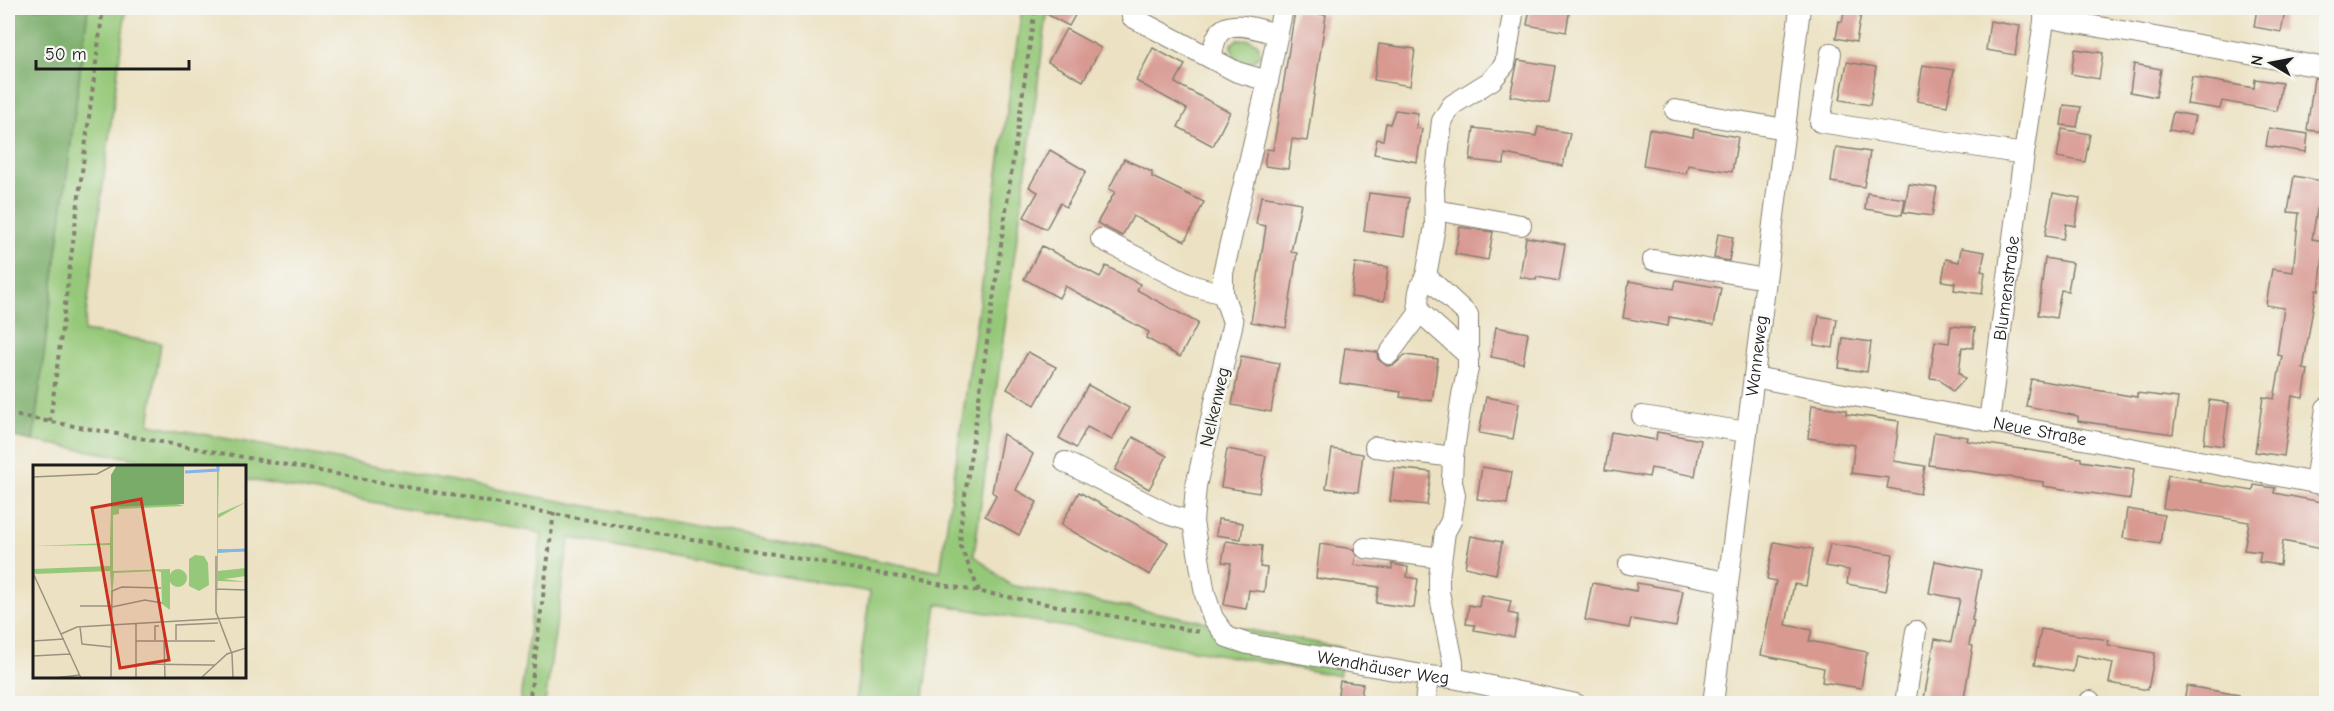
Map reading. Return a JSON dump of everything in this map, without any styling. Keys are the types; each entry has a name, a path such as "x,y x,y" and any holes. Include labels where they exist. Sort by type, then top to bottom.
{"street":[{"name":"Nelkenweg","path":"1227,637 1213,618 1205,594 1193,522 1196,486 1233,322 1223,294 1223,273 1283,8"},
{"path":"1469,356 1420,312 1417,302 1420,285 1426,276 1435,226 1434,189 1442,121 1452,105 1492,81 1505,64 1514,8"},
{"name":"Wanneweg","path":"1713,704 1800,8"},
{"path":"2045,12 2326,68"},
{"name":"Blumenstraße","path":"1989,422 2045,12"},
{"path":"1132,17 1237,72 1268,81"},
{"path":"1211,58 1218,34 1228,26 1236,25 1276,34"},
{"path":"1831,53 1820,122 2024,154"},
{"path":"1675,110 1785,129"},
{"path":"1435,210 1521,225"},
{"path":"1101,239 1194,286 1223,294"},
{"path":"1653,260 1766,279"},
{"path":"1426,276 1468,315 1469,356 1454,457 1452,482 1455,495 1451,521 1445,532 1439,592 1453,663 1453,678"},
{"path":"1389,354 1420,312"},
{"name":"Neue Straße","path":"1754,378 2321,484"},
{"path":"2321,484 2326,408"},
{"path":"1642,416 1747,432"},
{"path":"1375,447 1454,457"},
{"path":"1065,462 1170,515 1193,522"},
{"path":"1365,548 1441,558"},
{"path":"1629,564 1728,582"},
{"path":"1905,704 1916,631"},
{"name":"Wendhäuser Weg","path":"1227,637 1248,645 1428,676 1453,678 1576,704"},
{"path":"1425,704 1428,676"}],"path":[{"path":"50,422 103,8"},
{"path":"979,591 961,547 960,530 1035,8"},
{"path":"8,414 554,512 1227,637"},
{"path":"529,704 554,512"}],"green space":[{"path":"8,8 88,8 33,441 8,436"},
{"path":"88,8 126,8 84,331 161,343 149,424 940,572 1022,8 1048,8 974,555 1010,585 1344,648 1339,676 937,604 923,703 855,703 870,592 569,538 545,703 520,703 542,533 246,479 246,465 169,465 33,441"},
{"path":"1249,39 1258,44 1260,54 1255,60 1249,62 1235,59 1231,45 1236,40"}],"building":[{"path":"1035,8 1079,8 1069,26"},
{"path":"1530,8 1570,8 1566,32 1527,25"},
{"path":"1845,8 1862,8 1856,42 1836,38 1839,21 1842,22"},
{"path":"2257,8 2286,8 2281,32 2254,27"},
{"path":"1295,11 1326,15 1307,141 1292,139 1288,169 1265,166 1265,159 1267,149 1273,150"},
{"path":"1990,21 2020,26 2015,55 1986,50"},
{"path":"1066,29 1101,48 1083,81 1048,62"},
{"path":"1379,44 1415,49 1410,86 1374,80"},
{"path":"1153,48 1185,65 1175,83 1230,112 1213,146 1178,127 1187,109 1136,81"},
{"path":"2075,49 2103,53 2099,79 2071,74"},
{"path":"1518,60 1555,66 1549,103 1510,96"},
{"path":"1847,62 1876,67 1870,105 1840,100"},
{"path":"2134,64 2161,69 2156,97 2130,92"},
{"path":"1923,65 1954,70 1947,106 1917,101"},
{"path":"2192,77 2254,88 2255,79 2282,83 2277,111 2222,101 2220,109 2187,104"},
{"path":"2314,78 2326,80 2326,132 2307,130"},
{"path":"2064,105 2081,107 2077,127 2061,125"},
{"path":"1395,110 1418,113 1416,128 1422,129 1417,162 1374,154 1377,139 1383,140 1386,123 1390,124"},
{"path":"2173,112 2195,116 2191,134 2169,130"},
{"path":"1538,127 1570,133 1563,166 1505,154 1504,164 1470,160 1474,128 1536,136"},
{"path":"2269,128 2308,134 2306,152 2266,146"},
{"path":"1649,129 1693,137 1694,129 1738,137 1732,172 1688,165 1686,174 1643,166"},
{"path":"2062,129 2090,134 2085,162 2057,157"},
{"path":"1836,147 1870,152 1864,187 1831,182"},
{"path":"1050,150 1086,171 1066,207 1060,203 1046,229 1024,217 1038,192 1029,187"},
{"path":"1124,159 1152,172 1152,177 1204,202 1185,241 1133,216 1122,236 1097,223 1115,192 1109,189"},
{"path":"2294,176 2322,181 2312,239 2325,241 2319,290 2316,290 2303,369 2308,370 2303,398 2292,396 2284,456 2255,452 2263,397 2274,399 2282,356 2277,355 2284,308 2266,305 2272,269 2293,272 2299,213 2288,212"},
{"path":"1909,184 1937,188 1932,216 1904,212"},
{"path":"1369,193 1409,198 1404,237 1364,231"},
{"path":"1867,193 1905,199 1902,215 1865,209"},
{"path":"2053,193 2080,198 2075,226 2066,224 2063,239 2045,236"},
{"path":"1261,196 1301,203 1291,252 1297,253 1286,328 1251,322 1266,226 1256,224"},
{"path":"1460,227 1493,232 1488,260 1455,254"},
{"path":"1718,234 1733,237 1729,261 1714,258"},
{"path":"1526,237 1565,244 1559,281 1520,277"},
{"path":"1042,246 1100,277 1106,266 1140,284 1137,290 1198,323 1180,357 1146,338 1149,332 1065,286 1059,298 1024,279"},
{"path":"1961,248 1985,252 1981,271 1985,272 1982,294 1954,290 1955,283 1942,281 1946,259 1959,262"},
{"path":"2045,258 2073,263 2068,291 2061,290 2056,318 2038,315"},
{"path":"1355,263 1388,267 1384,301 1351,297"},
{"path":"1676,280 1721,288 1714,325 1669,317 1668,326 1623,318 1629,281 1674,289"},
{"path":"1819,316 1837,319 1833,348 1814,345"},
{"path":"1951,326 1975,328 1973,348 1962,347 1959,373 1965,379 1953,392 1939,379 1930,378 1935,341 1949,343"},
{"path":"1496,327 1528,333 1523,363 1491,357"},
{"path":"1843,338 1871,342 1867,372 1839,368"},
{"path":"1345,348 1377,352 1378,359 1387,366 1394,365 1405,355 1438,359 1432,401 1400,397 1401,392 1340,383"},
{"path":"1028,352 1056,367 1035,405 1007,389"},
{"path":"1241,356 1279,363 1271,412 1232,405"},
{"path":"2031,379 2137,397 2137,393 2178,398 2173,434 2078,421 2078,416 2026,406"},
{"path":"1088,385 1129,408 1112,440 1087,427 1076,448 1059,438"},
{"path":"1486,397 1519,403 1513,439 1479,433"},
{"path":"2209,400 2229,403 2223,446 2204,443"},
{"path":"1812,405 1846,410 1846,414 1899,421 1894,461 1925,466 1920,494 1887,488 1889,478 1851,473 1855,445 1808,438"},
{"path":"1611,432 1656,440 1657,432 1701,440 1695,476 1651,468 1649,477 1605,470"},
{"path":"1934,432 1968,437 1967,441 2081,458 2081,461 2134,469 2130,499 2043,486 2043,482 1929,465"},
{"path":"1003,434 1033,454 1016,490 1037,502 1019,535 985,516 996,495 992,492"},
{"path":"1133,437 1167,456 1149,489 1115,470"},
{"path":"1227,449 1266,456 1259,493 1221,487"},
{"path":"1332,449 1363,454 1358,492 1326,488"},
{"path":"1482,467 1512,472 1507,504 1477,499"},
{"path":"1394,468 1431,472 1427,505 1390,501"},
{"path":"2168,475 2253,491 2254,485 2275,488 2274,493 2322,502 2320,511 2326,512 2326,550 2283,541 2280,565 2259,562 2261,552 2244,550 2249,522 2163,508"},
{"path":"1079,492 1168,542 1150,575 1061,525"},
{"path":"2127,509 2164,515 2160,544 2123,538"},
{"path":"1218,519 1243,523 1241,539 1216,535"},
{"path":"1471,536 1502,542 1496,574 1465,567"},
{"path":"1226,541 1262,546 1260,567 1267,568 1264,592 1249,590 1246,609 1224,605 1231,563 1222,562"},
{"path":"1774,542 1813,549 1806,586 1794,584 1786,625 1812,630 1809,641 1867,652 1861,688 1822,682 1824,668 1761,655 1776,581 1767,579"},
{"path":"1320,544 1353,549 1356,555 1354,565 1392,569 1392,564 1408,567 1407,577 1418,579 1414,608 1376,603 1379,587 1316,578"},
{"path":"1830,544 1893,554 1886,591 1847,584 1849,570 1825,566"},
{"path":"1935,561 1981,570 1972,620 1974,621 1969,645 1973,646 1963,704 1923,704 1935,639 1951,642 1960,599 1929,593"},
{"path":"1592,583 1636,591 1637,583 1683,591 1676,627 1631,619 1629,628 1585,620"},
{"path":"1481,595 1511,601 1508,613 1518,615 1514,637 1474,630 1475,625 1466,624 1469,605 1479,607"},
{"path":"2041,629 2109,640 2108,645 2155,653 2148,690 2109,683 2113,663 2076,655 2073,672 2034,665"},
{"path":"1340,681 1363,684 1360,704 1337,701"},
{"path":"2187,686 2239,695 2239,704 2183,704"}]}
